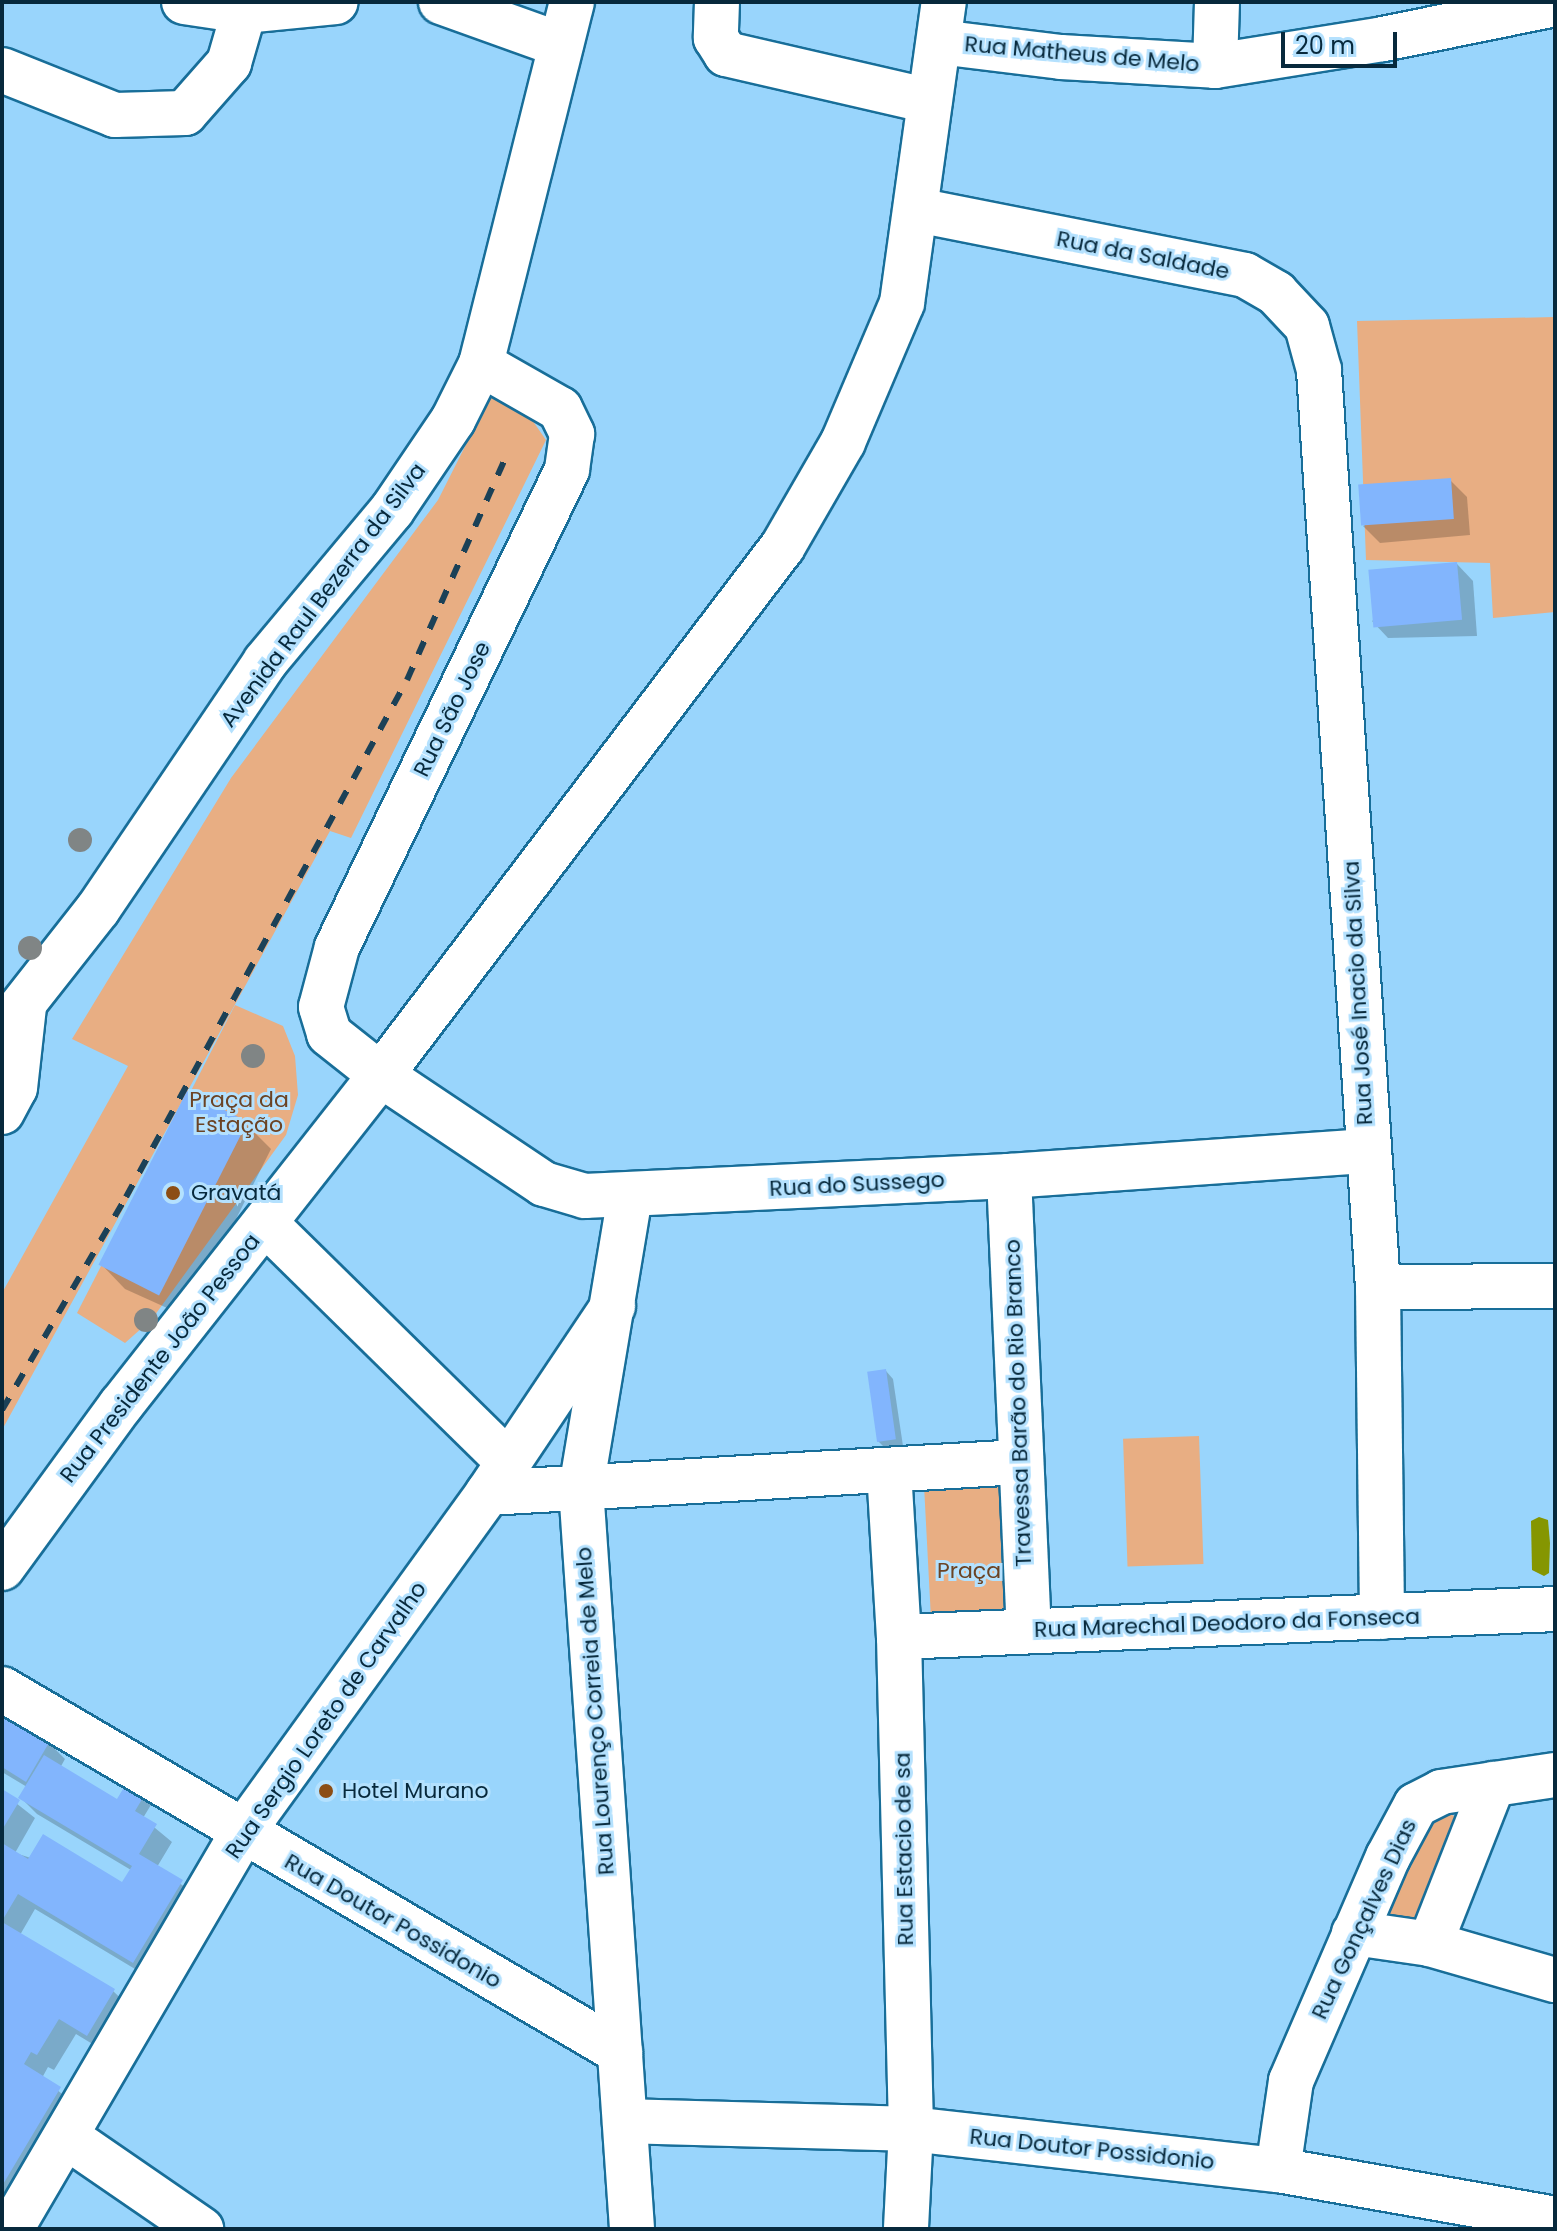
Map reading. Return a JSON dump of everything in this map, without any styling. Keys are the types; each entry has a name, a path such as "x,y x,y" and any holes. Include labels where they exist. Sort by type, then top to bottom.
{"street":[{"path":"184,2 244,11 336,2"},
{"path":"441,2 561,45"},
{"name":"Avenida Raul Bezerra da Silva","path":"6,1096 13,1019 98,909 265,662 392,510 453,420 481,364 572,2"},
{"path":"717,2 716,38 726,54 930,101"},
{"path":"1215,66 1217,2"},
{"name":"Rua Matheus de Melo","path":"942,22 1061,57 1215,66 1383,39 1555,4"},
{"path":"2,70 115,115 185,113 229,63 244,11"},
{"name":"Rua Presidente João Pessoa","path":"2,1568 121,1405 381,1075 783,546 843,442 902,303 942,22"},
{"name":"Rua da Saldade","path":"917,210 1245,275 1276,293 1307,326 1319,370"},
{"name":"Rua São Jose","path":"381,1075 329,1034 321,1007 337,947 567,470 572,434 560,409 481,364"},
{"name":"Rua José Inacio da Silva","path":"1319,370 1378,1287 1382,1617"},
{"name":"Rua do Sussego","path":"381,1075 544,1184 585,1196 1009,1176 1367,1151"},
{"name":"Travessa Barão do Rio Branco","path":"1009,1176 1029,1630"},
{"name":"Rua Lourenço Correia de Melo","path":"630,1196 581,1488 632,2229"},
{"path":"265,1223 498,1477 581,1488 1020,1462"},
{"path":"1378,1287 1555,1286"},
{"name":"Rua Sergio Loreto de Carvalho","path":"11,2229 242,1833 498,1477 613,1306"},
{"name":"Rua Estacio de sa","path":"889,1470 899,1637 911,2129 906,2229"},
{"name":"Rua Marechal Deodoro da Fonseca","path":"899,1637 1555,1609"},
{"name":"Rua Doutor Possidonio","path":"2,1689 242,1833 620,2052"},
{"name":"Rua Gonçalves Dias","path":"1278,2170 1291,2081 1354,1933 1416,1805 1441,1792 1555,1775"},
{"path":"1430,1944 1493,1784"},
{"path":"1354,1933 1430,1944 1555,1980"},
{"name":"Rua Doutor Possidonio","path":"625,2121 911,2129 1278,2170 1555,2219"},
{"path":"67,2137 201,2229"}],"green space":[{"path":"1555,317 1555,612 1493,618 1490,563 1366,560 1357,321"},
{"path":"492,393 519,401 546,440 351,838 330,831 2,1430 2,1293 128,1066 72,1039 231,778 438,500"},
{"name":"Praça da Estação","path":"235,1005 283,1026 295,1056 298,1095 286,1135 152,1319 125,1343 77,1313"},
{"path":"1199,1436 1203,1564 1128,1567 1123,1439"},
{"name":"Praça","path":"1010,1483 1017,1613 931,1617 924,1488"},
{"path":"1432,1807 1470,1822 1425,1935 1387,1919"}],"shaded area":[{"path":"1539,1517 1548,1520 1550,1543 1549,1573 1544,1576 1532,1570 1531,1521"}],"building":[{"path":"1451,478 1454,519 1361,525 1358,484"},
{"path":"1457,562 1462,620 1373,628 1368,570"},
{"name":"Gravatá","path":"187,1091 248,1122 159,1296 98,1265"},
{"path":"886,1369 896,1439 877,1442 867,1372"},
{"path":"2,1712 50,1741 26,1782 2,1767"},
{"path":"44,1755 117,1799 132,1774 150,1786 135,1811 157,1824 139,1854 183,1880 133,1963 18,1894 2,1921 2,1843 28,1859 43,1834 122,1882 132,1866 18,1798"},
{"path":"2,1789 20,1800 2,1830"},
{"path":"2,1922 115,1989 87,2036 59,2019 37,2055 31,2052 24,2064 61,2087 2,2186"}],"railway":[{"path":"2,1410 126,1197 407,680 505,459"}],"place":[{"name":"Gravatá","path":"173,1193"},
{"name":"Hotel Murano","path":"326,1791"}]}
